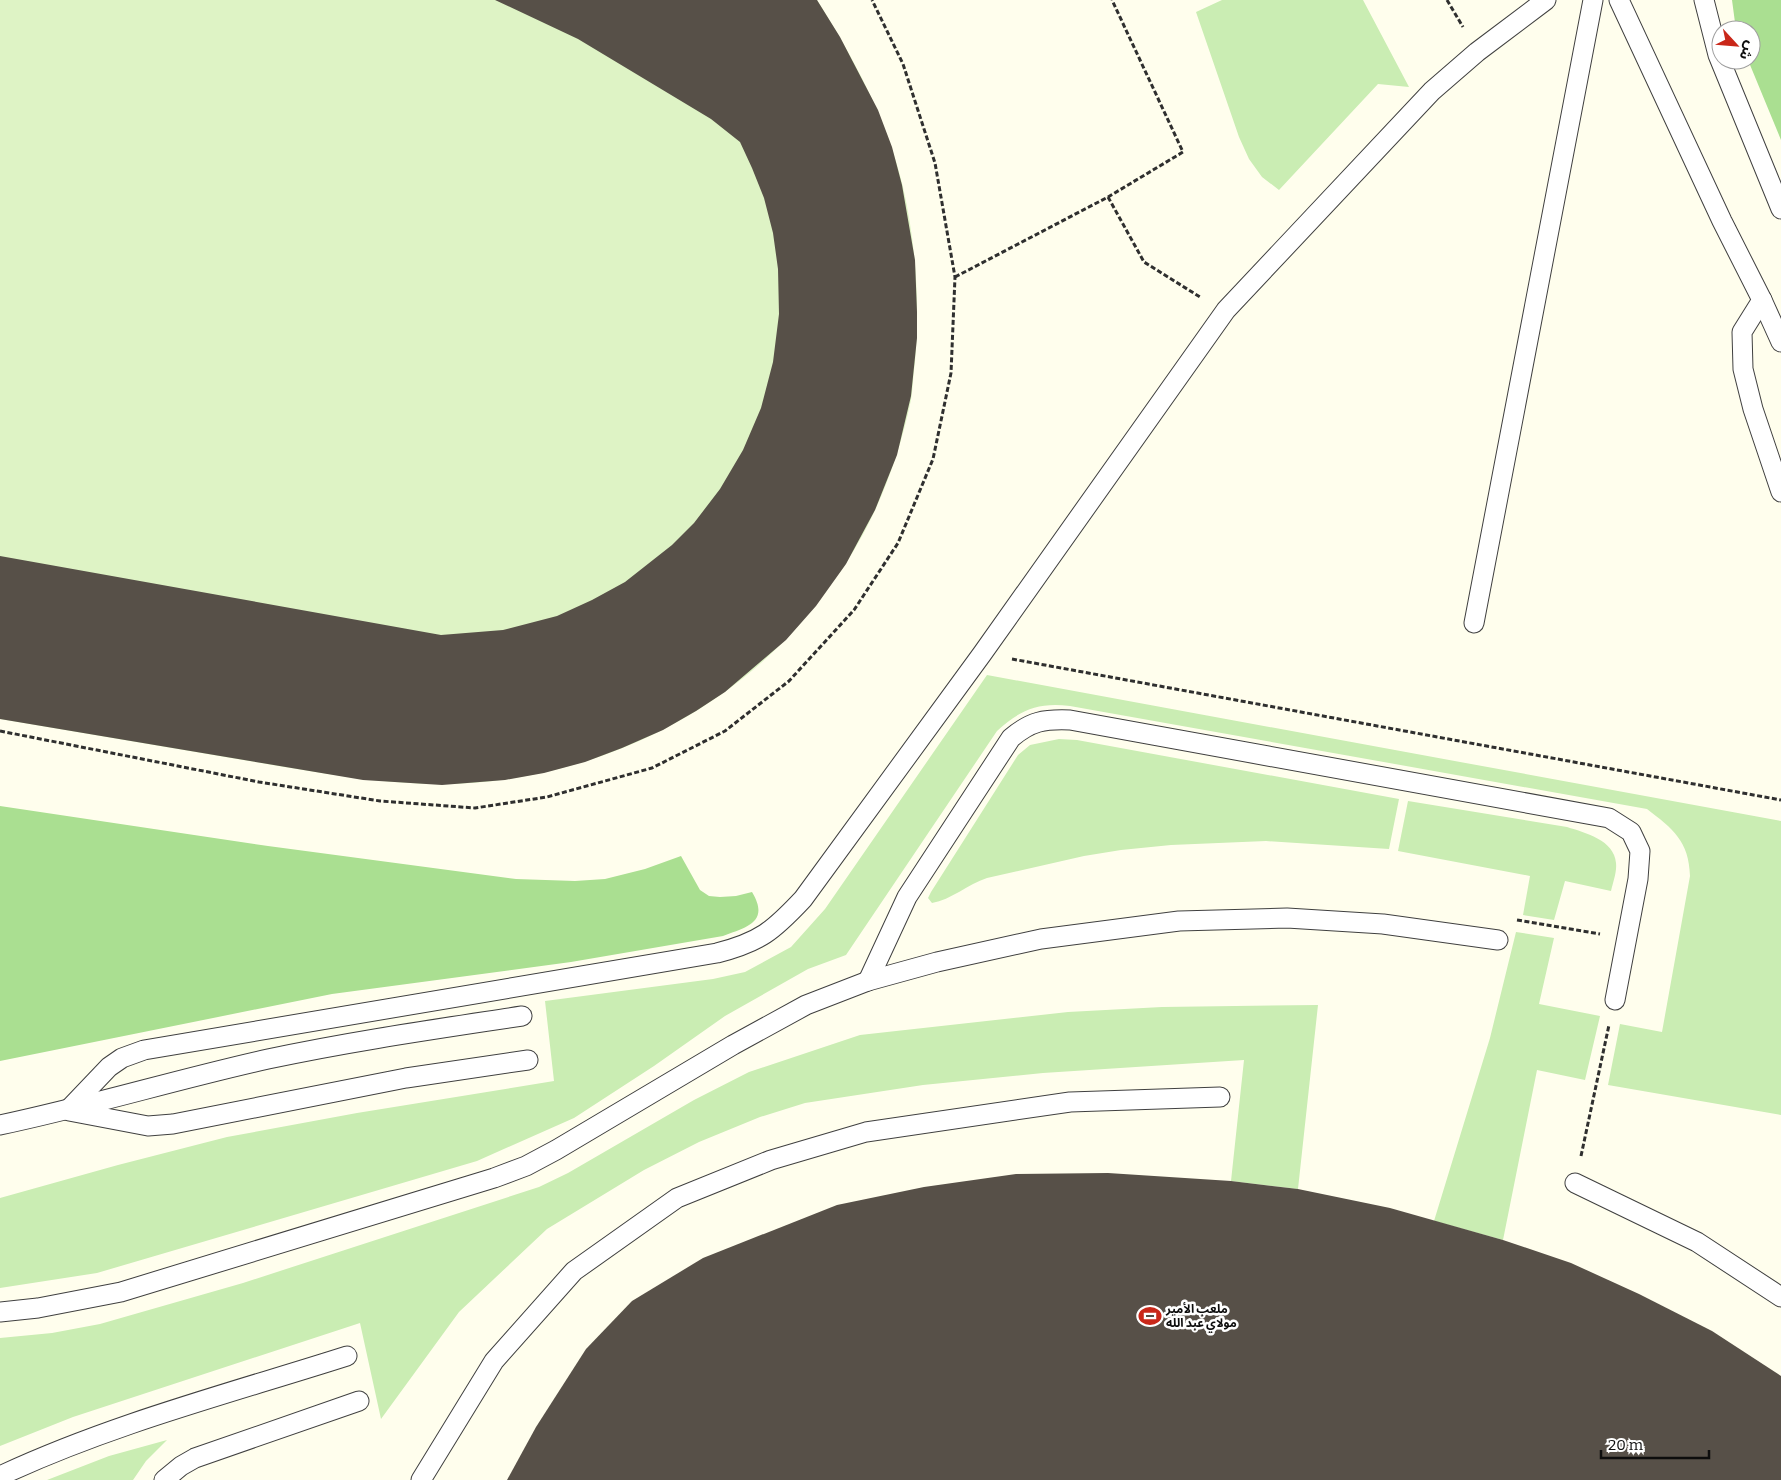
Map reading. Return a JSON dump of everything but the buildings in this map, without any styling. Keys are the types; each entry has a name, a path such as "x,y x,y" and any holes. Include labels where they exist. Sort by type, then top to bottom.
{"lane":[{"path":"68,1110 109,1067 122,1058 144,1050 717,953 742,946 762,937 782,921 803,899 982,654 1226,310 1432,91 1477,52 1546,0"},
{"path":"1474,623 1593,0"},
{"path":"1619,0 1722,221 1781,342"},
{"path":"1704,0 1718,55 1781,209"},
{"path":"1762,300 1742,332 1743,369 1753,409 1781,492"},
{"path":"868,980 907,897 1011,738 1024,727 1052,720 1070,720 1609,818 1631,832 1640,850 1638,879 1615,1000"},
{"path":"0,1312 38,1308 121,1292 494,1178 526,1166 556,1150 733,1044 806,1005 868,980 937,962 1041,939 1179,921 1306,919 1382,924 1498,940"},
{"path":"0,1125 68,1110 154,1086 269,1059 394,1036 522,1016"},
{"path":"68,1110 148,1126 173,1124 406,1078 528,1060"},
{"path":"421,1480 494,1362 574,1271 677,1198 771,1160 866,1132 971,1115 1070,1102 1220,1097"},
{"path":"1575,1183 1697,1242 1781,1298"},
{"path":"0,1476 30,1462 120,1428 347,1356"},
{"path":"164,1480 195,1458 359,1402"}],"path":[{"path":"0,731 268,784 380,801 475,808 547,798 652,768 725,731 789,681 854,610 898,543 933,459 952,373 955,277 935,163 903,64 872,0"},
{"path":"955,277 1108,197 1182,152 1112,0"},
{"path":"1108,197 1144,262 1198,296 1226,310"},
{"path":"982,654 1781,800"},
{"path":"1498,940 1504,918 1628,939"},
{"path":"1575,1183 1615,1000"}],"green space":[{"path":"0,0 817,0 868,90 888,137 903,187 911,230 916,274 915,362 911,400 906,421 894,464 877,505 868,525 843,568 784,641 725,692 692,714 621,749 584,762 508,779 443,784 346,777 0,719"},
{"path":"1222,0 1363,0 1409,87 1378,84 1279,190 1262,177 1249,159 1239,137 1196,12"},
{"path":"1732,0 1781,0 1781,140 1752,70 1761,70 1761,20 1735,20"},
{"path":"987,675 1781,821 1781,1115 1608,1085 1620,1024 1662,1032 1690,876 1687,854 1678,837 1665,823 1647,809 1070,706 1048,705 1022,713 997,731 846,955 808,969 725,1016 654,1066 574,1118 477,1161 97,1273 0,1288 0,1198 227,1137 357,1113 554,1081 545,1001 713,979 745,972 791,947 825,909"},
{"path":"1059,739 1077,740 1399,799 1389,849 1266,841 1171,845 1121,850 1084,856 987,878 946,899 932,903 928,898 931,892 1018,755 1030,745"},
{"path":"1408,801 1567,827 1590,835 1605,843 1614,855 1616,870 1611,891 1565,881 1554,920 1523,915 1530,876 1398,851"},
{"path":"0,806 268,846 516,879 575,881 605,879 645,869 681,856 700,890 709,896 720,897 752,892 757,902 758,910 757,917 753,922 740,930 723,936 571,962 332,994 0,1061"},
{"path":"1516,932 1554,938 1539,1004 1600,1016 1585,1080 1537,1070 1503,1240 1434,1221 1490,1038"},
{"path":"1318,1005 1298,1189 1231,1181 1244,1060 1043,1073 923,1085 805,1103 760,1117 699,1142 644,1170 547,1229 459,1312 381,1419 360,1323 73,1417 0,1446 0,1338 52,1333 100,1324 243,1283 539,1187 568,1173 694,1100 749,1072 860,1035 1068,1012 1162,1007"},
{"path":"167,1440 146,1461 133,1480 47,1480 109,1456"}],"place":[{"name":"ملعب الأمير مولاي عبد الله","path":"1150,1316"}]}
